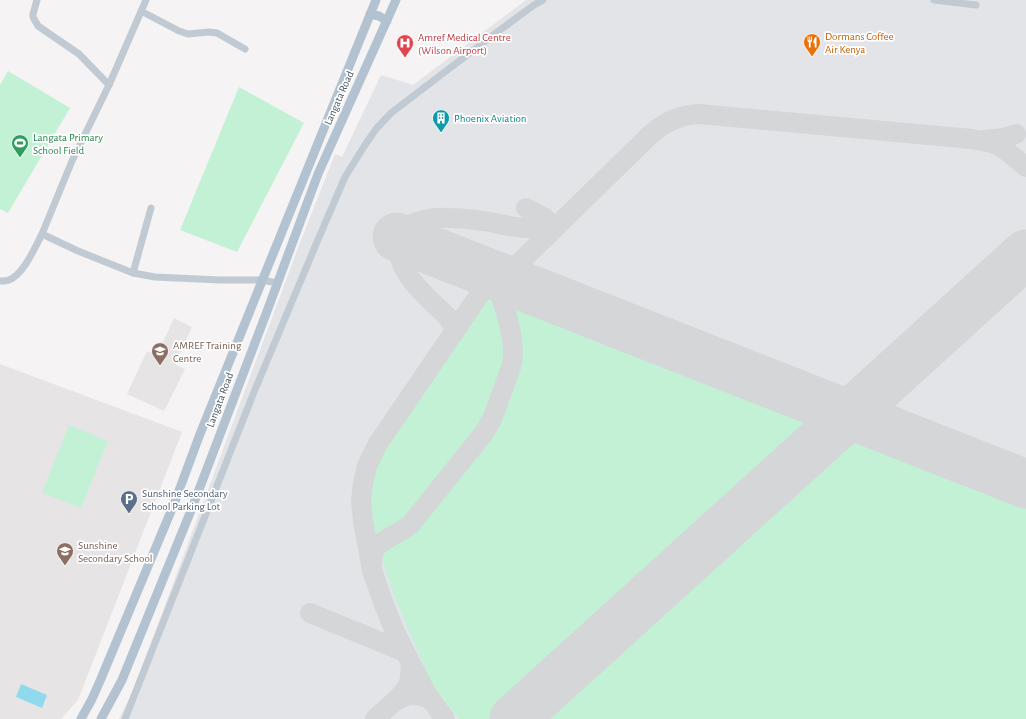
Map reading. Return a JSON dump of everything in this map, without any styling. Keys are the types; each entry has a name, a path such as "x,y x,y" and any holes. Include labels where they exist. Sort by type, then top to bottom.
{"main road":[{"name":"Langata Road","path":"81,719 100,681 174,504 200,434 376,0"},
{"name":"Langata Road","path":"101,719 122,680 189,515 299,228 318,174 396,0"},
{"path":"370,14 379,16 387,21"}],"street":[{"path":"38,0 32,14 38,26 79,54 109,85"},
{"path":"0,281 9,280 17,276 23,269 42,234 72,161 109,85 146,0"},
{"path":"125,719 254,392 345,177 376,129 391,113 492,36 543,0"},
{"path":"934,0 976,5"},
{"path":"141,11 179,31 188,34 209,32 217,33 245,48"},
{"path":"133,273 151,208"},
{"path":"42,234 78,252 133,273 155,276 220,280 262,280 277,283"}],"shaded area":[{"path":"526,0 1026,0 1026,719 119,719 131,695 146,656 298,248 335,154 342,157 381,75 413,85"},
{"name":"AMREF Training Centre","path":"174,318 192,327 175,364 185,369 164,411 127,394 147,351 157,355"},
{"name":"Sunshine Secondary School","path":"0,364 182,432 78,700 61,719 0,719"}],"green space":[{"name":"Langata Primary School Field","path":"8,71 70,108 8,213 0,209 0,85"},
{"path":"239,87 304,123 237,252 180,230"},
{"path":"495,297 504,297 805,419 809,424 810,430 494,719 459,719 430,680 396,600 374,537 370,507 372,484 377,464 471,319 484,302"},
{"path":"69,425 108,441 81,508 42,493"},
{"path":"852,439 1026,504 1026,719 536,719"}],"water":[{"path":"21,684 47,695 42,708 16,697"}],"taxiway":[{"path":"525,288 516,274 515,271 517,265 650,135 661,126 685,116 699,114 972,139 992,143 1003,148 1026,167"},
{"path":"984,140 1004,138 1016,134"},
{"path":"526,208 547,220 549,226 547,236"},
{"path":"411,225 430,218 460,218 525,228 542,228 559,223"},
{"path":"398,251 407,274 422,292 447,316 455,331"},
{"path":"445,719 422,685 395,632 383,602 372,570 363,521 361,501 363,483 367,466 377,445 484,288 494,285 525,288"},
{"path":"372,566 372,557 379,545 411,524 484,433 491,421 512,364 513,354 509,324 497,285"},
{"path":"310,613 405,652"},
{"path":"411,664 408,685 404,692 395,701 413,695 431,699"},
{"path":"375,719 395,701"}],"runway":[{"path":"397,237 1026,484"},
{"path":"514,719 1026,254"}],"place":[{"name":"Dormans Coffee Air Kenya","path":"812,57"},
{"name":"Amref Medical Centre (Wilson Airport)","path":"405,58"},
{"name":"Phoenix Aviation","path":"441,133"},
{"name":"Langata Primary School Field","path":"20,158"},
{"name":"AMREF Training Centre","path":"160,366"},
{"name":"Sunshine Secondary School Parking Lot","path":"129,514"},
{"name":"Sunshine Secondary School","path":"65,566"}]}
